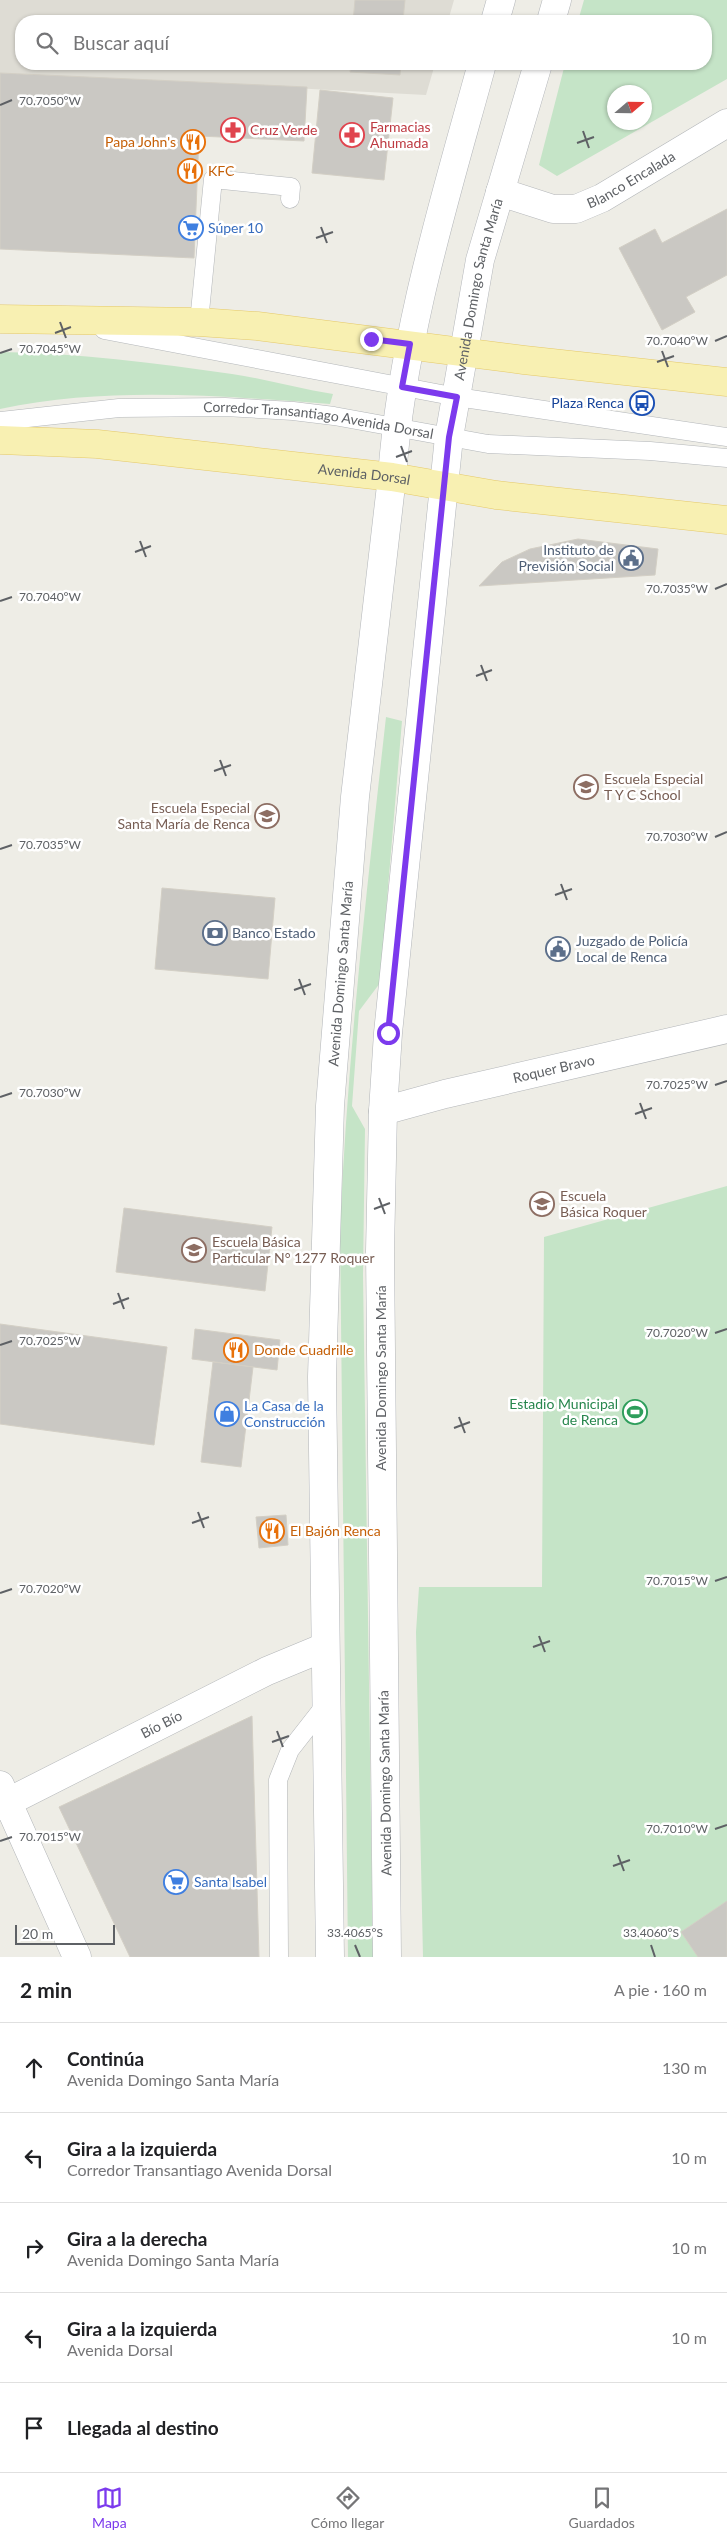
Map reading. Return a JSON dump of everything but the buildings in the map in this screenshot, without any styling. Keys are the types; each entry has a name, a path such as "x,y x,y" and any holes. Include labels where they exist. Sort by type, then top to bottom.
{"main road":[{"path":"497,15 501,0"},
{"path":"553,15 558,0"},
{"name":"Avenida Domingo Santa María","path":"330,1957 322,1377 330,1106 355,797 392,477 395,426 410,344 480,70"},
{"name":"Avenida Domingo Santa María","path":"388,1957 380,1375 383,1111 417,731 449,437 480,260 536,70"},
{"name":"Blanco Encalada","path":"500,192 553,208 576,209 602,198 727,123"},
{"path":"0,319 199,322 258,326 727,382"},
{"name":"Avenida Dorsal","path":"0,440 96,444 392,477 496,495 727,520"},
{"name":"Roquer Bravo","path":"383,1111 445,1094 727,1029"},
{"name":"Bío Bío","path":"3,1797 267,1671 326,1647"},
{"path":"3,1797 77,1957"}],"lane":[{"path":"199,322 213,179 291,187 290,199"},
{"path":"52,320 457,397 727,437"},
{"name":"Corredor Transantiago Avenida Dorsal","path":"0,422 79,411 160,406 293,411 395,426 488,444 650,451 727,458"},
{"path":"279,1957 278,1780 290,1750 326,1704"}],"shaded area":[{"path":"0,0 454,0 450,15 15,15 15,70 433,70 426,95 0,73"}],"green space":[{"path":"584,0 727,0 727,79 652,122 652,85 607,85 607,130 638,130 557,176 539,165 563,70 712,70 712,15 580,15"},
{"path":"0,352 87,356 174,366 245,376 333,394 330,404 206,396 123,395 82,397 0,409"},
{"path":"386,717 402,721 380,983 359,1011 352,1106 365,1129 363,1275 373,1957 348,1957 340,1231 347,1102 365,909"},
{"name":"Estadio Municipal de Renca","path":"727,1186 727,1957 423,1957 416,1632 419,1587 542,1587 544,1237"}],"place":[{"name":"Cruz Verde","path":"233,130"},
{"name":"Farmacias Ahumada","path":"352,135"},
{"name":"Papa John's","path":"193,142"},
{"name":"KFC","path":"190,171"},
{"name":"Súper 10","path":"191,228"},
{"name":"Plaza Renca","path":"642,403"},
{"name":"Instituto de Previsión Social","path":"631,558"},
{"name":"Escuela Especial T Y C School","path":"586,787"},
{"name":"Escuela Especial Santa María de Renca","path":"267,816"},
{"name":"Banco Estado","path":"215,933"},
{"name":"Juzgado de Policía Local de Renca","path":"558,949"},
{"name":"Escuela Básica Roquer","path":"542,1204"},
{"name":"Escuela Básica Particular N° 1277 Roquer","path":"194,1250"},
{"name":"Donde Cuadrille","path":"236,1350"},
{"name":"Estadio Municipal de Renca","path":"635,1412"},
{"name":"La Casa de la Construcción","path":"227,1414"},
{"name":"El Bajón Renca","path":"272,1531"},
{"name":"Santa Isabel","path":"176,1882"}],"route":[{"path":"371,339 410,344 402,387 457,397 449,437 417,731 388,1033"}]}
